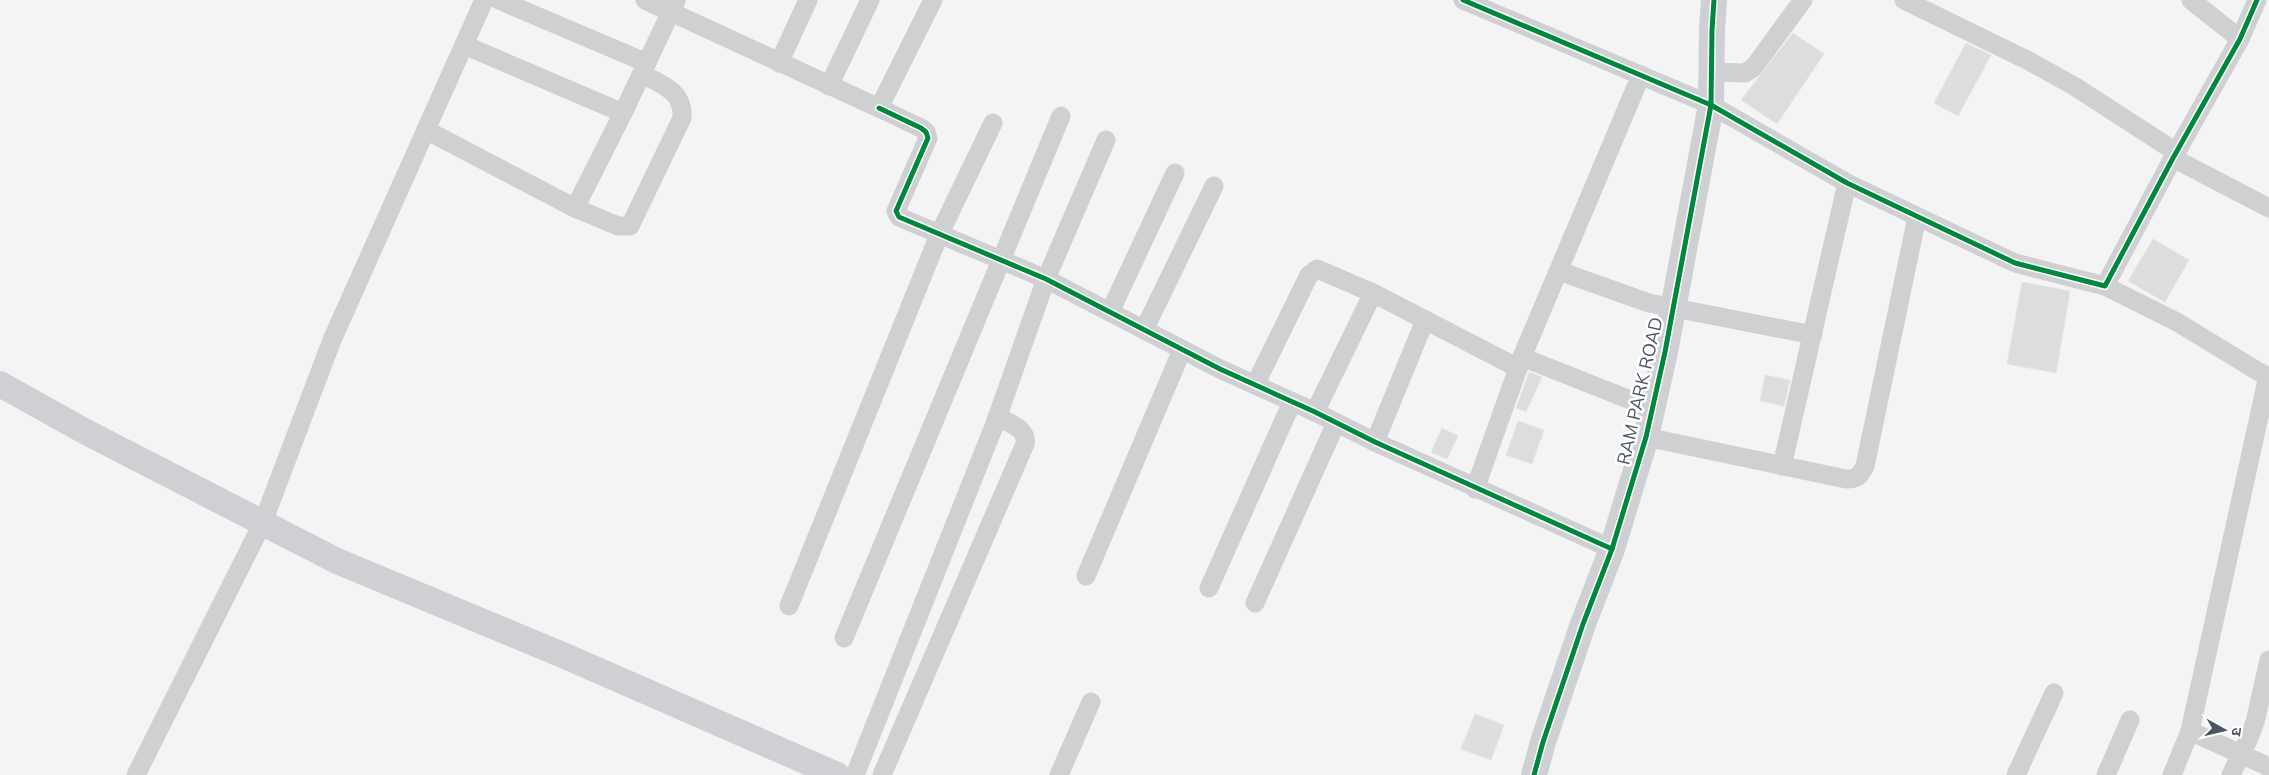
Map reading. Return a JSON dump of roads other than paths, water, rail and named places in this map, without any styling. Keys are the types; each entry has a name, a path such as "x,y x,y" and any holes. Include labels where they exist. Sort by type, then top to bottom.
{"street":[{"path":"136,775 263,522 332,340 484,0"},
{"path":"426,130 575,208 618,226 630,226 634,222 682,118 683,108 680,99 644,68 500,0"},
{"path":"645,0 674,6 779,63 879,108 926,132 928,138 926,144 896,211 899,217 1046,279 1182,350 1375,442 1442,471 1475,489 1612,549"},
{"path":"779,63 808,0"},
{"path":"828,86 870,0"},
{"path":"879,108 933,0"},
{"path":"1463,0 1711,106 1848,183 2015,263 2105,286 2177,322 2269,377 2190,731 2172,775"},
{"name":"RAM PARK ROAD","path":"1534,775 1543,742 1580,633 1612,549 1653,409 1711,106 1714,0"},
{"path":"1711,72 1745,73 1754,67 1803,0"},
{"path":"1904,0 2029,61 2074,86 2175,155 2269,208"},
{"path":"2191,0 2240,39"},
{"path":"2105,286 2240,39 2257,0"},
{"path":"575,208 674,6"},
{"path":"464,45 623,113"},
{"path":"1475,489 1520,363 1641,75"},
{"path":"844,638 1061,116"},
{"path":"789,606 939,235 993,123"},
{"path":"855,775 997,417 1046,279 1106,140"},
{"path":"1110,312 1174,173"},
{"path":"1782,466 1848,183"},
{"path":"1144,330 1214,186"},
{"path":"1646,437 1846,479 1854,479 1861,475 1865,466 1917,217"},
{"path":"1256,385 1309,275 1313,271 1322,270 1520,363 1653,409"},
{"path":"1559,271 1649,303 1673,306 1813,335"},
{"path":"1315,412 1372,293"},
{"path":"1375,442 1425,320"},
{"path":"1086,576 1182,350"},
{"path":"0,384 86,432 337,561 566,656 837,775"},
{"path":"1209,588 1292,402"},
{"path":"882,775 1026,444 1024,434 1019,428 997,417"},
{"path":"1255,603 1336,423"},
{"path":"2231,775 2255,722 2269,660"},
{"path":"2016,775 2054,693"},
{"path":"1059,775 1091,702"},
{"path":"2106,775 2130,720"},
{"path":"2190,731 2269,767"}]}
